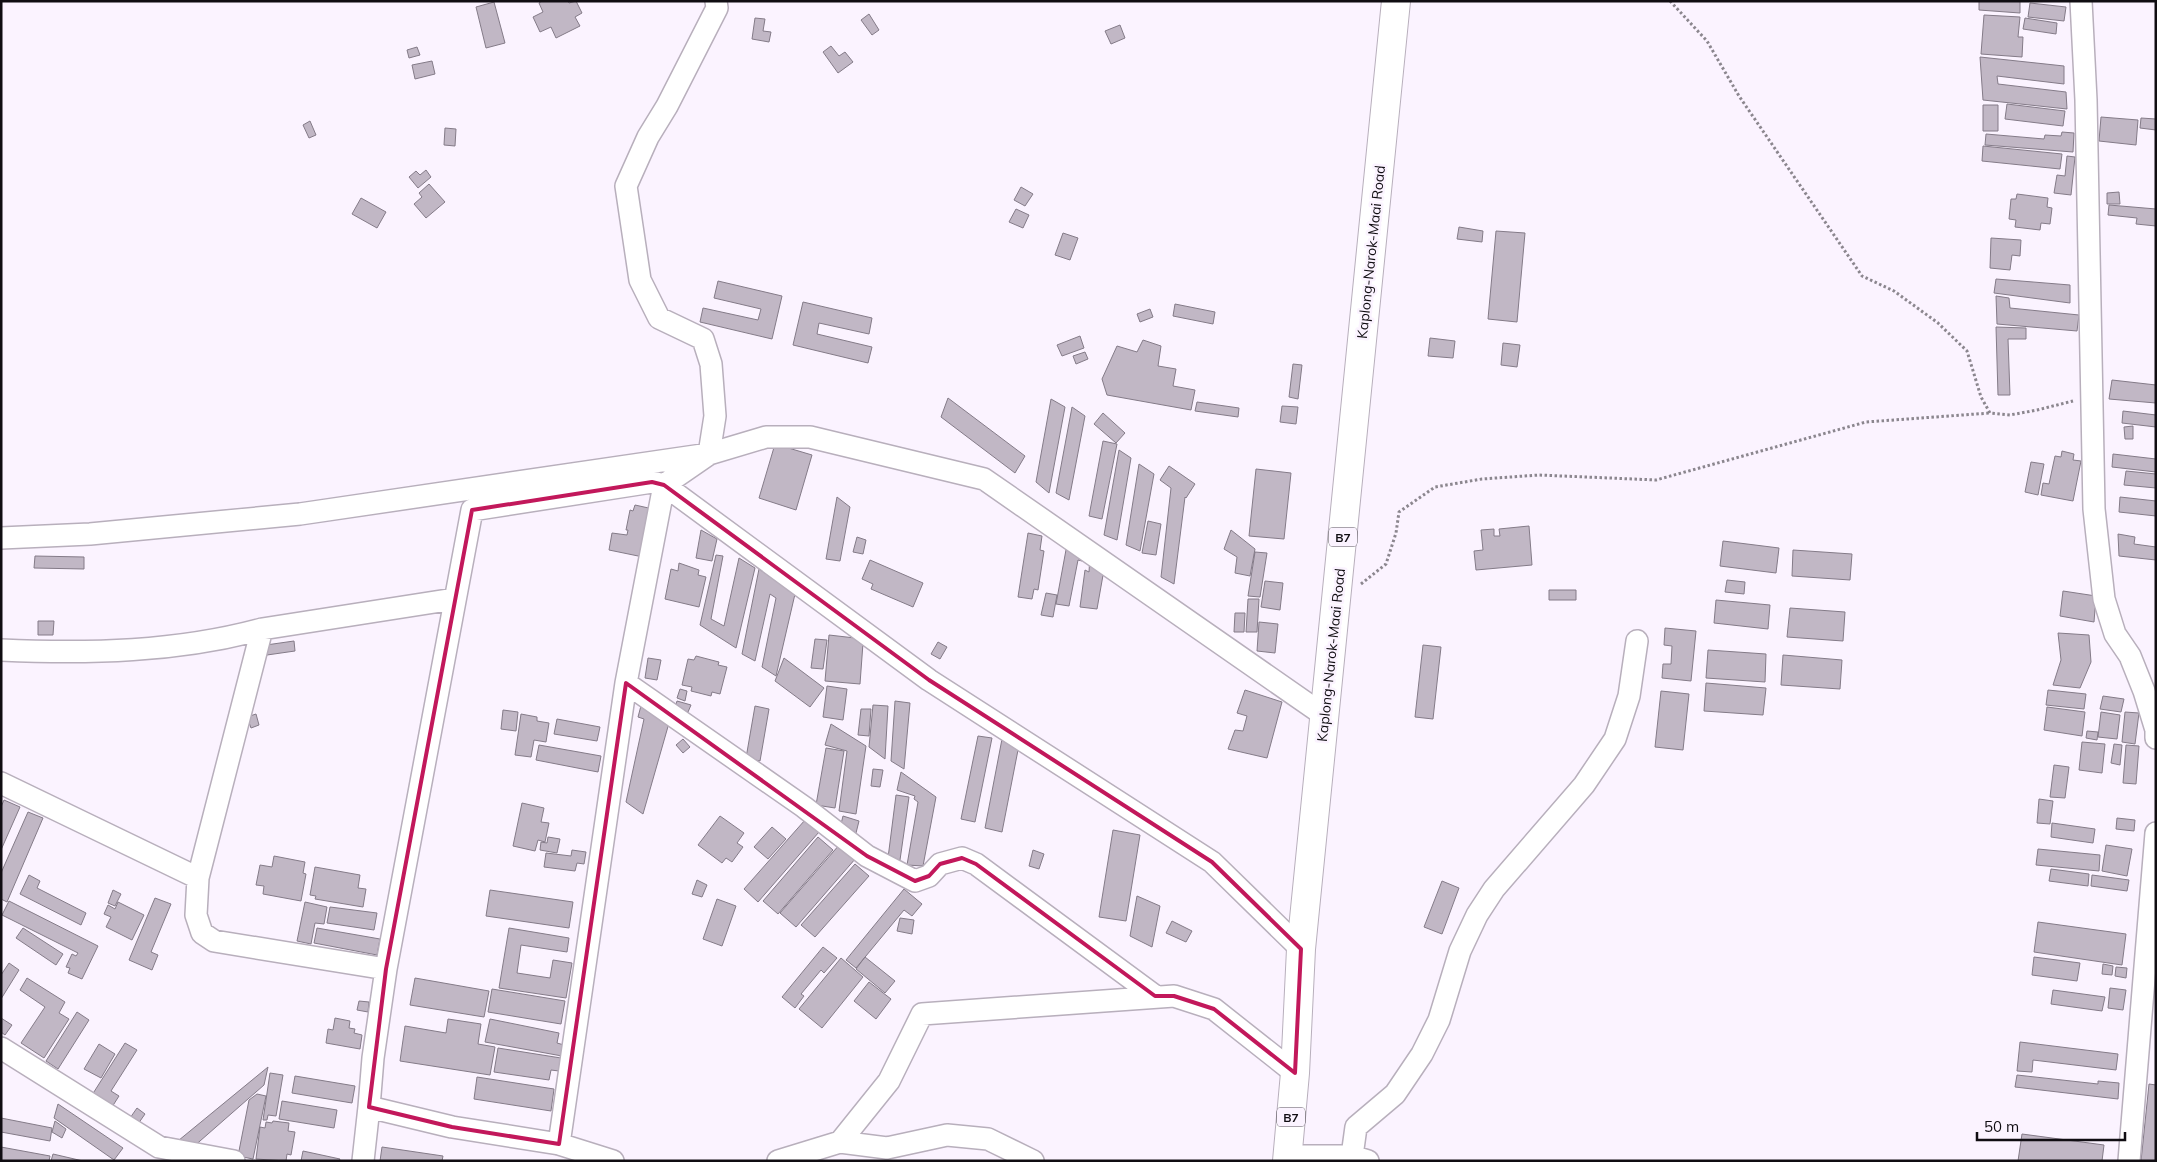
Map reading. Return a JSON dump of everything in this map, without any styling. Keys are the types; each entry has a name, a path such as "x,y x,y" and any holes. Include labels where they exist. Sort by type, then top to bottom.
{"highway":[{"name":"Kaplong-Narok-Maai Road","path":"1287,1158 1295,1073 1300,949 1337,599 1396,1"}],"street":[{"path":"558,1144 626,683 664,485 709,454 715,416 711,364 702,339 659,318 640,280 626,186 648,137 667,106 718,8 716,1"},
{"path":"2081,1 2086,100 2094,509 2104,599 2115,634 2130,656 2144,691 2156,730 2156,738"},
{"path":"1,538 90,534 300,514 709,454 766,437 810,437 984,479 1325,716"},
{"path":"363,1161 373,1058 386,969 472,510 652,482 664,485 928,680 1212,862 1300,949"},
{"path":"1,650 71,653 182,646 232,637 262,629 454,599"},
{"path":"262,629 198,878 196,915 202,933 214,941 386,969"},
{"path":"1287,1158 1360,1158 1356,1127 1395,1094 1422,1054 1439,1020 1460,951 1477,915 1494,889 1584,785 1615,739 1628,696 1637,641"},
{"path":"626,683 804,807 867,856 915,881 930,876 940,864 962,858 976,864 1155,996"},
{"path":"1,783 198,878"},
{"path":"2128,1161 2156,833"},
{"path":"840,1142 889,1082 922,1014 1174,996 1214,1009 1295,1073"},
{"path":"1,1048 158,1154 234,1161"},
{"path":"369,1108 452,1127 558,1144 614,1161"},
{"path":"778,1161 840,1142 887,1148 947,1135 988,1139 1033,1161"}],"path":[{"path":"1670,1 1707,41 1739,96 1862,276 1894,291 1938,323 1967,351 1981,397 1990,413"},
{"path":"1337,599 1372,576 1386,564 1396,533 1399,512 1435,487 1482,479 1539,475 1656,480 1866,422 1990,413 2010,415 2070,401 2092,399"}],"highlighted area":[{"path":"652,482 664,485 929,680 1212,862 1301,949 1295,1073 1214,1009 1174,996 1155,996 976,864 962,858 940,864 929,876 915,881 867,856 626,683 559,1144 452,1127 369,1107 386,969 472,510"}],"building":[{"path":"542,1 568,1 569,3 576,1 582,13 575,17 580,26 556,38 551,27 540,32 533,17 543,12 539,3"},
{"path":"1979,1 2020,1 2020,13 1979,10"},
{"path":"494,2 505,43 486,48 476,7"},
{"path":"2030,3 2066,7 2064,21 2028,17"},
{"path":"869,14 879,30 872,35 861,20"},
{"path":"1984,15 2020,17 2018,37 2023,37 2022,57 1981,54"},
{"path":"755,18 765,19 763,31 771,32 769,42 752,39"},
{"path":"2025,18 2057,23 2056,34 2023,29"},
{"path":"1120,25 1125,38 1111,44 1105,31"},
{"path":"831,46 839,56 845,52 853,62 838,73 823,52"},
{"path":"417,47 420,55 409,58 407,50"},
{"path":"1980,57 2064,66 2064,84 1997,76 1998,84 2066,92 2067,109 1983,100"},
{"path":"432,61 435,74 415,79 412,65"},
{"path":"2007,104 2065,111 2063,126 2005,119"},
{"path":"1983,105 1998,105 1998,131 1983,131"},
{"path":"2101,117 2138,120 2136,145 2099,141"},
{"path":"2141,118 2156,119 2156,130 2140,128"},
{"path":"310,121 316,135 309,138 303,125"},
{"path":"445,128 456,129 455,146 444,145"},
{"path":"2062,132 2074,133 2073,152 1985,145 1986,134 2044,139 2045,135 2061,136"},
{"path":"1983,146 2062,154 2060,169 1982,161"},
{"path":"2067,156 2075,157 2071,195 2054,193 2057,175 2065,176"},
{"path":"426,170 431,177 418,188 409,177 416,171 420,175"},
{"path":"429,184 445,202 426,218 414,204 422,197 419,193"},
{"path":"1021,187 1033,194 1025,206 1014,200"},
{"path":"2119,192 2120,204 2107,204 2107,193"},
{"path":"2017,194 2048,198 2047,207 2052,208 2050,224 2041,223 2040,230 2015,227 2016,220 2009,219 2011,199 2016,199"},
{"path":"361,198 386,212 377,228 352,214"},
{"path":"2109,205 2156,209 2156,226 2136,224 2137,218 2108,215"},
{"path":"1016,209 1029,215 1023,228 1009,222"},
{"path":"1459,227 1483,231 1482,242 1457,239"},
{"path":"1496,231 1525,233 1517,322 1488,319"},
{"path":"1063,233 1078,238 1070,260 1055,255"},
{"path":"1991,238 2021,240 2020,256 2012,255 2010,270 1990,268"},
{"path":"1996,279 2070,285 2070,303 1994,293"},
{"path":"718,281 782,296 772,339 700,322 703,308 758,320 761,309 714,298"},
{"path":"1996,296 2009,298 2010,308 2079,315 2077,331 1997,324"},
{"path":"803,302 872,318 869,334 819,323 817,334 872,347 868,363 793,345"},
{"path":"1175,304 1215,312 1213,324 1173,316"},
{"path":"1150,309 1153,317 1140,322 1137,314"},
{"path":"1996,327 2026,328 2026,339 2008,339 2010,395 1998,395"},
{"path":"1080,336 1084,348 1062,356 1057,345"},
{"path":"1430,338 1455,341 1453,358 1428,356"},
{"path":"1143,340 1161,346 1158,366 1176,369 1173,386 1195,390 1191,410 1107,395 1102,379 1117,346 1137,352"},
{"path":"1503,343 1520,345 1517,367 1501,365"},
{"path":"1085,352 1088,359 1076,364 1073,356"},
{"path":"1293,364 1302,365 1298,399 1289,397"},
{"path":"2112,380 2156,385 2156,403 2109,399"},
{"path":"948,398 1025,456 1015,473 941,417"},
{"path":"1051,399 1065,407 1049,493 1036,482"},
{"path":"1197,402 1239,408 1238,417 1195,411"},
{"path":"1282,406 1298,407 1296,424 1280,422"},
{"path":"1072,407 1085,416 1069,500 1056,493"},
{"path":"2123,411 2156,415 2156,427 2122,423"},
{"path":"1103,413 1125,433 1116,443 1094,424"},
{"path":"2133,426 2133,439 2125,439 2124,427"},
{"path":"1103,441 1117,444 1102,519 1089,516"},
{"path":"775,444 812,455 796,510 759,498"},
{"path":"1119,450 1131,458 1117,540 1104,535"},
{"path":"2062,451 2074,454 2073,460 2081,461 2073,501 2041,495 2043,483 2049,484 2055,456 2061,457"},
{"path":"2113,454 2156,459 2156,472 2112,467"},
{"path":"2031,462 2044,464 2038,495 2025,492"},
{"path":"1139,464 1154,474 1140,551 1126,545"},
{"path":"1169,466 1195,484 1185,497 1174,584 1161,577 1171,488 1160,480"},
{"path":"1256,469 1291,473 1284,539 1249,536"},
{"path":"2126,471 2156,474 2156,488 2124,485"},
{"path":"837,497 850,507 840,561 826,559"},
{"path":"2120,497 2156,501 2156,516 2119,512"},
{"path":"635,505 653,509 643,557 609,550 612,533 627,535 628,530 626,530 630,510 633,511"},
{"path":"1148,521 1161,524 1156,555 1142,553"},
{"path":"1529,526 1532,565 1476,570 1474,551 1483,550 1481,530 1494,529 1494,536 1500,536 1499,529"},
{"path":"701,530 717,539 712,561 696,558"},
{"path":"1231,530 1255,549 1250,576 1235,573 1237,557 1224,549"},
{"path":"1028,533 1042,536 1040,550 1044,551 1038,590 1034,589 1032,599 1018,597"},
{"path":"2118,534 2135,537 2134,544 2156,547 2156,560 2119,556"},
{"path":"857,537 866,540 863,554 853,552"},
{"path":"1068,539 1084,551 1082,561 1078,560 1069,606 1056,604"},
{"path":"1723,541 1779,548 1776,573 1720,566"},
{"path":"1793,550 1852,554 1850,580 1792,576"},
{"path":"1255,552 1267,553 1260,597 1248,596"},
{"path":"716,555 723,556 711,619 724,626 739,558 755,568 736,648 700,625"},
{"path":"1090,555 1105,564 1097,609 1080,607 1085,570 1089,572"},
{"path":"35,556 84,557 84,569 34,568"},
{"path":"870,560 923,583 913,607 871,589 873,584 862,579"},
{"path":"679,563 699,570 698,575 706,577 699,607 665,599 671,569 678,571"},
{"path":"759,569 795,594 776,676 762,667 776,598 770,594 755,661 742,654"},
{"path":"1727,580 1745,582 1744,594 1725,592"},
{"path":"1265,581 1283,583 1280,610 1261,607"},
{"path":"1549,590 1576,590 1576,600 1549,600"},
{"path":"2063,591 2096,596 2094,622 2060,616"},
{"path":"1046,593 1057,595 1053,617 1041,615"},
{"path":"1248,599 1259,599 1257,632 1246,632"},
{"path":"1716,600 1770,605 1768,629 1714,623"},
{"path":"1790,608 1845,612 1843,641 1787,637"},
{"path":"1235,613 1245,613 1244,632 1234,632"},
{"path":"38,621 54,621 53,635 38,635"},
{"path":"1259,622 1278,624 1275,653 1257,651"},
{"path":"1665,628 1696,631 1691,681 1662,678 1663,664 1671,664 1672,646 1664,645"},
{"path":"2058,633 2089,635 2091,662 2080,688 2053,685 2061,660"},
{"path":"829,635 855,638 863,643 860,684 825,681"},
{"path":"815,639 827,640 823,669 811,668"},
{"path":"294,641 295,651 267,655 266,645"},
{"path":"938,642 947,647 940,659 931,654"},
{"path":"1423,645 1441,647 1433,719 1415,717"},
{"path":"1708,650 1766,654 1765,682 1706,678"},
{"path":"1783,655 1842,660 1840,689 1781,685"},
{"path":"696,656 719,662 718,665 727,667 720,694 712,692 711,696 691,691 692,687 682,685 688,659 694,660"},
{"path":"648,658 661,660 657,680 645,678"},
{"path":"784,658 824,688 810,707 775,681"},
{"path":"1706,683 1766,688 1763,715 1704,711"},
{"path":"827,686 847,689 843,720 823,717"},
{"path":"680,689 687,691 685,701 677,698"},
{"path":"1245,690 1282,702 1267,758 1228,749 1235,730 1243,731 1247,716 1237,713"},
{"path":"2048,690 2086,694 2084,709 2046,705"},
{"path":"1661,691 1689,694 1683,750 1655,747"},
{"path":"2103,696 2124,699 2121,712 2100,709"},
{"path":"677,701 691,705 688,712 675,708"},
{"path":"895,701 910,703 904,769 891,761"},
{"path":"642,702 669,723 643,814 626,802 644,719 638,717"},
{"path":"873,705 888,706 885,759 869,747"},
{"path":"755,706 769,709 760,761 746,758"},
{"path":"2047,707 2085,712 2082,736 2044,730"},
{"path":"861,709 871,709 869,736 858,735"},
{"path":"503,710 518,712 516,731 501,729"},
{"path":"2101,712 2120,715 2117,739 2098,737"},
{"path":"2125,712 2139,713 2135,744 2122,742"},
{"path":"256,714 259,725 251,728 247,717"},
{"path":"521,714 537,717 537,721 549,723 546,742 534,740 531,757 515,755"},
{"path":"557,719 600,727 597,741 554,734"},
{"path":"831,724 866,746 856,814 839,811 847,751 825,745"},
{"path":"2087,731 2098,732 2097,740 2086,738"},
{"path":"978,736 992,738 975,822 961,819"},
{"path":"683,739 690,747 683,753 676,745"},
{"path":"1002,739 1018,750 1002,832 985,828"},
{"path":"2082,742 2105,744 2102,773 2079,770"},
{"path":"2114,744 2122,745 2120,765 2111,763"},
{"path":"539,745 601,756 598,772 536,760"},
{"path":"2126,745 2139,746 2136,784 2123,783"},
{"path":"826,748 844,751 835,808 816,805"},
{"path":"2054,765 2069,767 2065,798 2050,797"},
{"path":"873,769 883,770 880,787 871,786"},
{"path":"901,772 936,797 923,866 907,865 918,802 914,799 915,796 897,790"},
{"path":"896,795 909,797 900,860 888,858"},
{"path":"2039,799 2053,801 2050,824 2037,823"},
{"path":"4,800 20,807 1,850 1,807"},
{"path":"522,803 544,808 541,822 549,823 545,842 538,840 535,851 513,846"},
{"path":"28,812 43,818 7,902 1,899 1,873"},
{"path":"720,816 744,833 737,843 743,847 732,862 726,858 722,863 698,845"},
{"path":"843,816 859,821 856,833 841,824"},
{"path":"2117,818 2135,820 2134,831 2116,829"},
{"path":"805,820 819,832 758,902 744,889"},
{"path":"2052,823 2095,829 2093,843 2051,837"},
{"path":"772,827 786,839 768,859 754,847"},
{"path":"1113,830 1140,835 1126,921 1099,917"},
{"path":"548,837 560,839 557,853 540,850 541,842 547,843"},
{"path":"818,837 833,850 778,914 763,901"},
{"path":"840,844 856,858 796,927 780,913"},
{"path":"2106,845 2132,849 2127,876 2102,871"},
{"path":"2038,849 2100,855 2099,871 2036,865"},
{"path":"572,850 586,852 584,864 577,863 575,871 544,867 546,853 571,856"},
{"path":"1033,850 1044,854 1039,869 1029,866"},
{"path":"274,856 305,862 303,873 306,874 301,901 263,894 264,886 256,885 260,865 272,867"},
{"path":"855,864 869,876 815,937 801,925"},
{"path":"315,867 360,875 358,888 366,889 363,907 315,899 316,896 310,895"},
{"path":"2051,869 2089,874 2088,886 2049,881"},
{"path":"29,875 40,881 37,888 86,913 81,925 20,894"},
{"path":"2092,875 2129,880 2127,891 2091,886"},
{"path":"697,880 707,885 702,897 692,894"},
{"path":"1442,881 1459,888 1442,934 1424,927"},
{"path":"904,889 922,904 912,916 904,910 856,968 846,960"},
{"path":"113,890 121,894 115,906 108,903"},
{"path":"490,890 573,902 569,928 486,916"},
{"path":"1137,896 1160,906 1152,947 1130,936"},
{"path":"155,898 171,904 151,952 158,955 152,970 129,960"},
{"path":"717,899 736,906 722,946 703,939"},
{"path":"9,901 98,946 82,979 68,973 70,968 66,967 72,954 76,956 78,953 2,915"},
{"path":"118,902 144,915 132,940 106,927 111,917 104,914 108,905 115,909"},
{"path":"305,902 327,907 324,924 315,923 311,944 297,941"},
{"path":"330,907 377,913 374,930 327,923"},
{"path":"900,918 914,920 912,934 897,931"},
{"path":"1172,921 1192,931 1186,942 1166,933"},
{"path":"2038,922 2126,934 2122,965 2034,952"},
{"path":"23,928 63,954 56,965 16,938"},
{"path":"317,928 380,939 377,955 314,943"},
{"path":"509,928 569,938 567,952 521,945 517,973 550,978 553,960 572,963 566,998 499,988"},
{"path":"823,947 837,958 824,973 821,970 801,994 804,996 795,1008 782,997"},
{"path":"865,957 895,981 885,993 856,969"},
{"path":"2034,957 2080,963 2077,981 2032,975"},
{"path":"841,958 863,977 822,1028 799,1009"},
{"path":"9,963 19,970 1,999 1,975"},
{"path":"2103,964 2113,966 2112,975 2102,974"},
{"path":"2116,967 2127,968 2126,978 2115,976"},
{"path":"27,978 65,1002 59,1013 69,1019 44,1058 21,1043 45,1007 20,990"},
{"path":"415,978 489,991 484,1017 410,1005"},
{"path":"869,982 891,999 876,1019 854,1001"},
{"path":"2110,988 2126,990 2123,1010 2108,1008"},
{"path":"492,989 565,1001 561,1024 488,1012"},
{"path":"2053,990 2105,997 2102,1011 2051,1004"},
{"path":"359,1001 369,1002 368,1012 357,1010"},
{"path":"77,1012 89,1020 58,1069 46,1061"},
{"path":"1,1018 12,1025 5,1035 1,1032"},
{"path":"335,1018 350,1021 349,1028 355,1029 354,1033 362,1035 360,1049 326,1043 328,1029 333,1030"},
{"path":"448,1019 481,1024 478,1044 495,1047 490,1075 400,1061 405,1026 446,1033"},
{"path":"490,1019 559,1033 557,1043 564,1045 562,1056 485,1042"},
{"path":"2020,1042 2118,1054 2116,1070 2033,1060 2032,1072 2017,1071"},
{"path":"125,1043 137,1050 111,1091 119,1096 112,1107 92,1095"},
{"path":"99,1044 115,1054 101,1078 84,1069"},
{"path":"498,1048 561,1058 559,1071 551,1070 549,1080 494,1072"},
{"path":"268,1067 264,1085 192,1148 173,1145"},
{"path":"270,1073 283,1075 276,1116 268,1115 267,1120 263,1120"},
{"path":"2017,1075 2098,1084 2098,1081 2119,1083 2118,1099 2015,1087"},
{"path":"295,1076 355,1086 352,1103 292,1093"},
{"path":"477,1077 554,1089 551,1111 474,1099"},
{"path":"2149,1084 2156,1085 2156,1161 2141,1161"},
{"path":"257,1094 266,1096 253,1159 238,1156 249,1100"},
{"path":"282,1101 337,1110 334,1128 279,1119"},
{"path":"58,1104 123,1148 114,1160 54,1118"},
{"path":"137,1108 145,1114 138,1124 130,1118"},
{"path":"1,1118 52,1128 50,1141 1,1132"},
{"path":"55,1121 66,1129 62,1138 52,1132"},
{"path":"273,1121 289,1123 288,1131 295,1132 291,1155 287,1154 286,1161 256,1159 260,1127 265,1128 266,1122 272,1123"},
{"path":"2022,1134 2104,1145 2102,1161 2018,1161"},
{"path":"1,1147 50,1156 49,1161 1,1161"},
{"path":"382,1147 443,1156 442,1161 380,1161"},
{"path":"303,1151 340,1159 339,1161 301,1161"},
{"path":"53,1154 83,1161 51,1161"}]}
